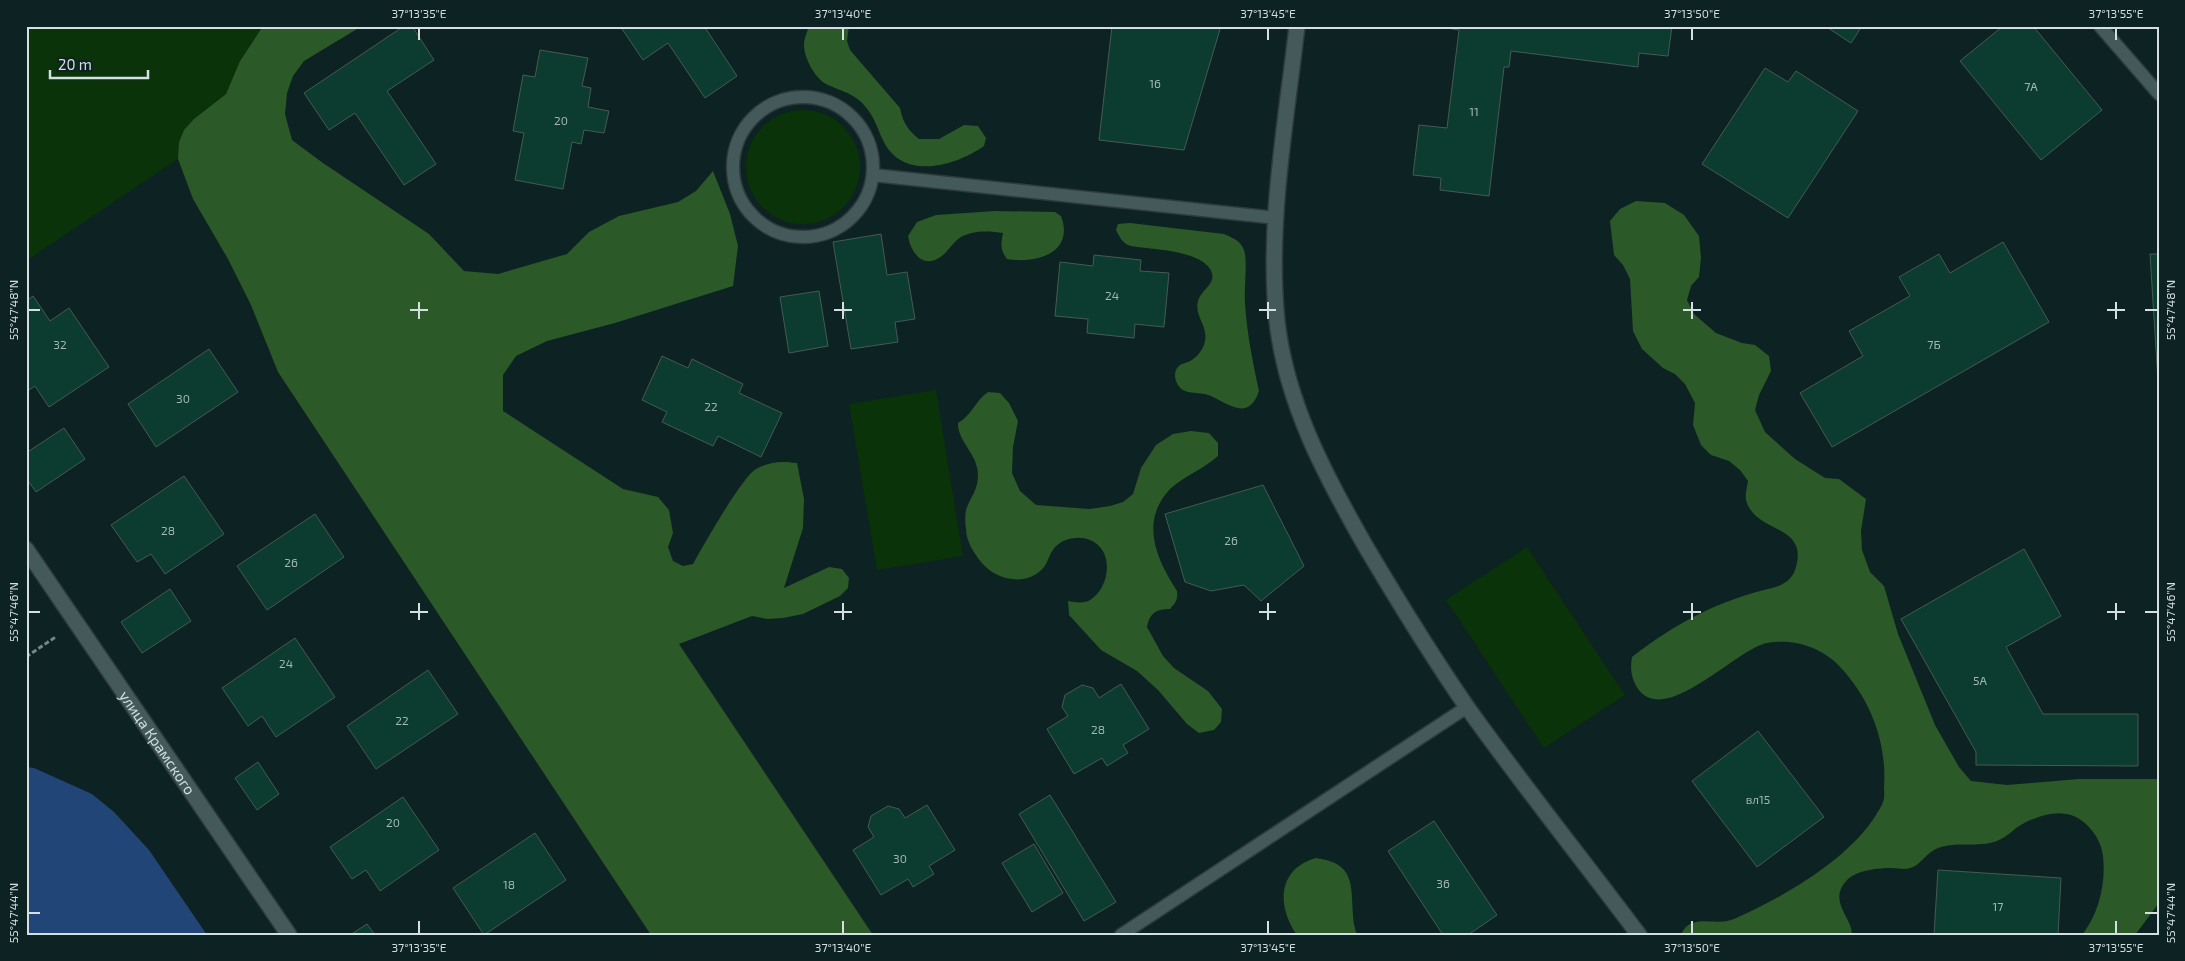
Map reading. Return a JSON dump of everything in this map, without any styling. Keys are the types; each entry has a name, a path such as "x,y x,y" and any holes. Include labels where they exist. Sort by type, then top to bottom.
{"street":[{"path":"1297,26 1276,218 1274,280 1277,324 1286,368 1297,406 1314,451 1390,589 1467,707 1639,935"},
{"name":"улица Крамского","path":"26,549 288,935"}],"lane":[{"path":"2100,26 2159,94"},
{"path":"812,97 833,103 851,115 865,132 873,153 874,175 867,197 855,215 838,228 817,236 795,237 774,231 755,218 742,201 734,180 733,158 739,137 751,119 769,105 790,98 812,97"},
{"path":"874,175 1276,218"},
{"path":"1120,935 1467,707"}],"path":[{"path":"26,656 77,623"}],"green space":[{"path":"26,26 263,26 240,61 226,94 194,119 179,142 178,159 26,261"},
{"path":"263,26 362,26 304,61 293,76 287,93 285,114 292,140 429,234 464,271 498,274 567,254 589,232 619,216 678,202 696,191 713,171 730,214 738,246 733,286 615,323 547,341 516,356 503,375 503,411 623,489 658,497 669,510 673,533 668,547 673,561 683,566 693,564 723,513 742,485 756,469 771,463 797,463 804,499 803,528 784,588 829,567 842,569 849,578 848,588 840,596 803,614 768,619 752,616 679,644 873,935 651,935 278,372 251,305 228,259 193,199 178,159 179,142 184,130 194,119 226,94 240,61"},
{"path":"809,26 849,26 847,41 850,50 900,108 906,126 919,139 939,139 964,125 978,126 986,138 984,146 960,159 932,166 918,166 906,163 894,155 885,144 872,116 865,106 852,95 826,84 814,72 804,50 804,40"},
{"path":"803,110 825,114 843,127 856,145 860,167 856,189 843,207 825,220 803,224 781,220 763,207 750,189 746,167 750,145 763,127 781,114"},
{"path":"1636,201 1665,203 1684,215 1699,236 1701,258 1699,277 1691,286 1687,300 1694,314 1716,333 1742,343 1755,345 1769,356 1771,371 1759,395 1755,410 1765,432 1795,459 1825,478 1839,479 1866,499 1861,531 1862,550 1870,572 1884,586 1898,634 1935,725 1959,767 1971,781 2007,785 2078,779 2159,779 2159,903 2135,935 2082,935 2093,918 2100,898 2104,866 2103,856 2098,840 2088,826 2080,819 2062,813 2043,815 2025,823 1994,842 1941,847 1910,868 1875,869 1852,876 1842,887 1839,894 1852,935 1681,935 1685,928 1691,924 1734,919 1773,900 1812,876 1849,847 1864,832 1884,800 1883,754 1880,739 1869,709 1852,681 1827,655 1808,646 1788,642 1767,643 1754,648 1683,693 1666,699 1650,698 1638,689 1632,677 1632,657 1648,645 1681,624 1715,607 1733,599 1784,583 1795,571 1798,553 1795,543 1788,535 1759,519 1751,511 1746,500 1748,481 1740,470 1729,461 1711,455 1701,445 1693,425 1695,403 1685,384 1642,349 1633,331 1630,279 1623,265 1614,255 1610,221 1620,209"},
{"path":"995,211 1055,212 1061,216 1064,229 1063,239 1058,247 1050,253 1030,260 1007,259 1002,247 1003,233 998,232 971,233 961,237 942,256 935,260 929,261 919,258 912,248 908,236 917,222 936,215"},
{"path":"1130,223 1224,234 1235,239 1242,246 1246,259 1245,298 1247,326 1259,391 1250,406 1238,408 1208,395 1188,392 1179,387 1175,372 1180,365 1195,358 1204,344 1205,330 1197,306 1200,297 1211,282 1212,274 1205,264 1190,256 1172,251 1126,244 1116,230 1118,224"},
{"path":"936,390 963,556 877,570 849,404"},
{"path":"988,392 1000,393 1009,403 1018,421 1013,447 1012,473 1020,491 1036,505 1090,509 1123,502 1133,494 1141,468 1156,445 1173,434 1191,431 1209,433 1218,443 1218,456 1170,489 1155,514 1154,541 1163,567 1177,591 1177,596 1175,603 1170,609 1155,612 1152,615 1147,627 1163,656 1174,668 1208,691 1222,709 1221,722 1214,730 1199,733 1187,724 1158,690 1137,671 1101,650 1069,615 1068,601 1088,601 1102,587 1107,569 1103,552 1098,545 1090,540 1080,538 1060,543 1052,552 1044,567 1030,577 1021,579 1012,579 995,574 976,555 967,538 965,519 966,510 977,485 977,467 961,436 958,423 967,416"},
{"path":"1527,547 1625,695 1544,748 1446,600"},
{"path":"1316,858 1338,865 1348,877 1351,885 1353,920 1357,935 1297,935 1290,924 1284,901 1284,890 1294,871 1303,863"}],"water":[{"path":"26,767 34,768 92,794 114,812 149,850 207,935 26,935"}],"building":[{"path":"404,26 412,26 434,60 387,91 436,164 404,185 355,113 329,130 304,93"},
{"path":"620,26 704,26 737,76 705,98 668,43 643,60"},
{"path":"1112,26 1221,26 1184,150 1099,140"},
{"path":"1434,26 1672,26 1668,56 1639,53 1638,67 1511,51 1509,67 1504,67 1489,196 1440,190 1441,178 1413,175 1419,125 1447,128 1459,30"},
{"path":"1825,26 1862,26 1851,43"},
{"path":"2003,26 2033,26 2102,110 2041,160 1960,61"},
{"path":"540,50 588,58 582,86 591,88 588,107 609,111 604,133 584,130 581,144 572,142 563,189 515,180 524,133 513,131 523,75 535,77"},
{"path":"1765,68 1788,82 1796,71 1858,111 1788,218 1702,164"},
{"path":"881,234 887,275 907,272 915,319 895,322 898,342 851,349 833,242"},
{"path":"2003,242 2049,322 1832,447 1800,393 1863,356 1849,331 1910,296 1899,277 1939,254 1950,273"},
{"path":"2150,254 2159,254 2159,397"},
{"path":"1094,255 1141,260 1140,271 1169,273 1164,327 1135,324 1134,338 1087,333 1088,319 1055,316 1060,262 1093,266"},
{"path":"819,291 828,346 789,353 780,297"},
{"path":"33,296 50,321 69,308 109,367 49,407 35,386 26,392 26,301"},
{"path":"209,349 238,392 156,447 128,404"},
{"path":"662,356 688,368 692,359 743,384 739,393 782,413 761,457 718,436 713,446 662,422 667,412 642,400"},
{"path":"64,428 85,459 36,492 26,478 26,453"},
{"path":"184,476 224,534 165,574 151,554 137,562 111,525"},
{"path":"1263,485 1304,566 1261,601 1244,585 1211,591 1185,582 1165,514"},
{"path":"315,514 344,557 267,610 237,566"},
{"path":"2024,549 2061,616 2006,647 2043,714 2138,714 2138,766 1976,765 1976,752 1901,619"},
{"path":"170,589 191,621 142,653 121,622"},
{"path":"295,638 335,697 276,737 262,716 248,726 222,688"},
{"path":"428,670 458,714 376,769 347,726"},
{"path":"1121,684 1149,729 1123,745 1128,753 1107,766 1102,758 1074,774 1047,729 1068,716 1062,707 1065,695 1082,685 1093,688 1099,698"},
{"path":"1758,731 1824,817 1757,867 1692,781"},
{"path":"258,762 279,794 257,810 235,778"},
{"path":"1050,795 1116,902 1084,921 1019,814"},
{"path":"403,797 439,850 380,891 366,870 352,879 330,847"},
{"path":"927,805 955,850 929,866 934,874 913,887 908,879 881,895 853,850 874,837 868,827 871,816 888,806 899,809 905,818"},
{"path":"1434,821 1497,915 1468,935 1443,935 1388,851"},
{"path":"535,833 566,880 484,935 453,888"},
{"path":"1034,844 1063,893 1032,912 1002,863"},
{"path":"1938,870 2061,878 2058,935 1934,935"},
{"path":"367,924 375,935 350,935"}]}
